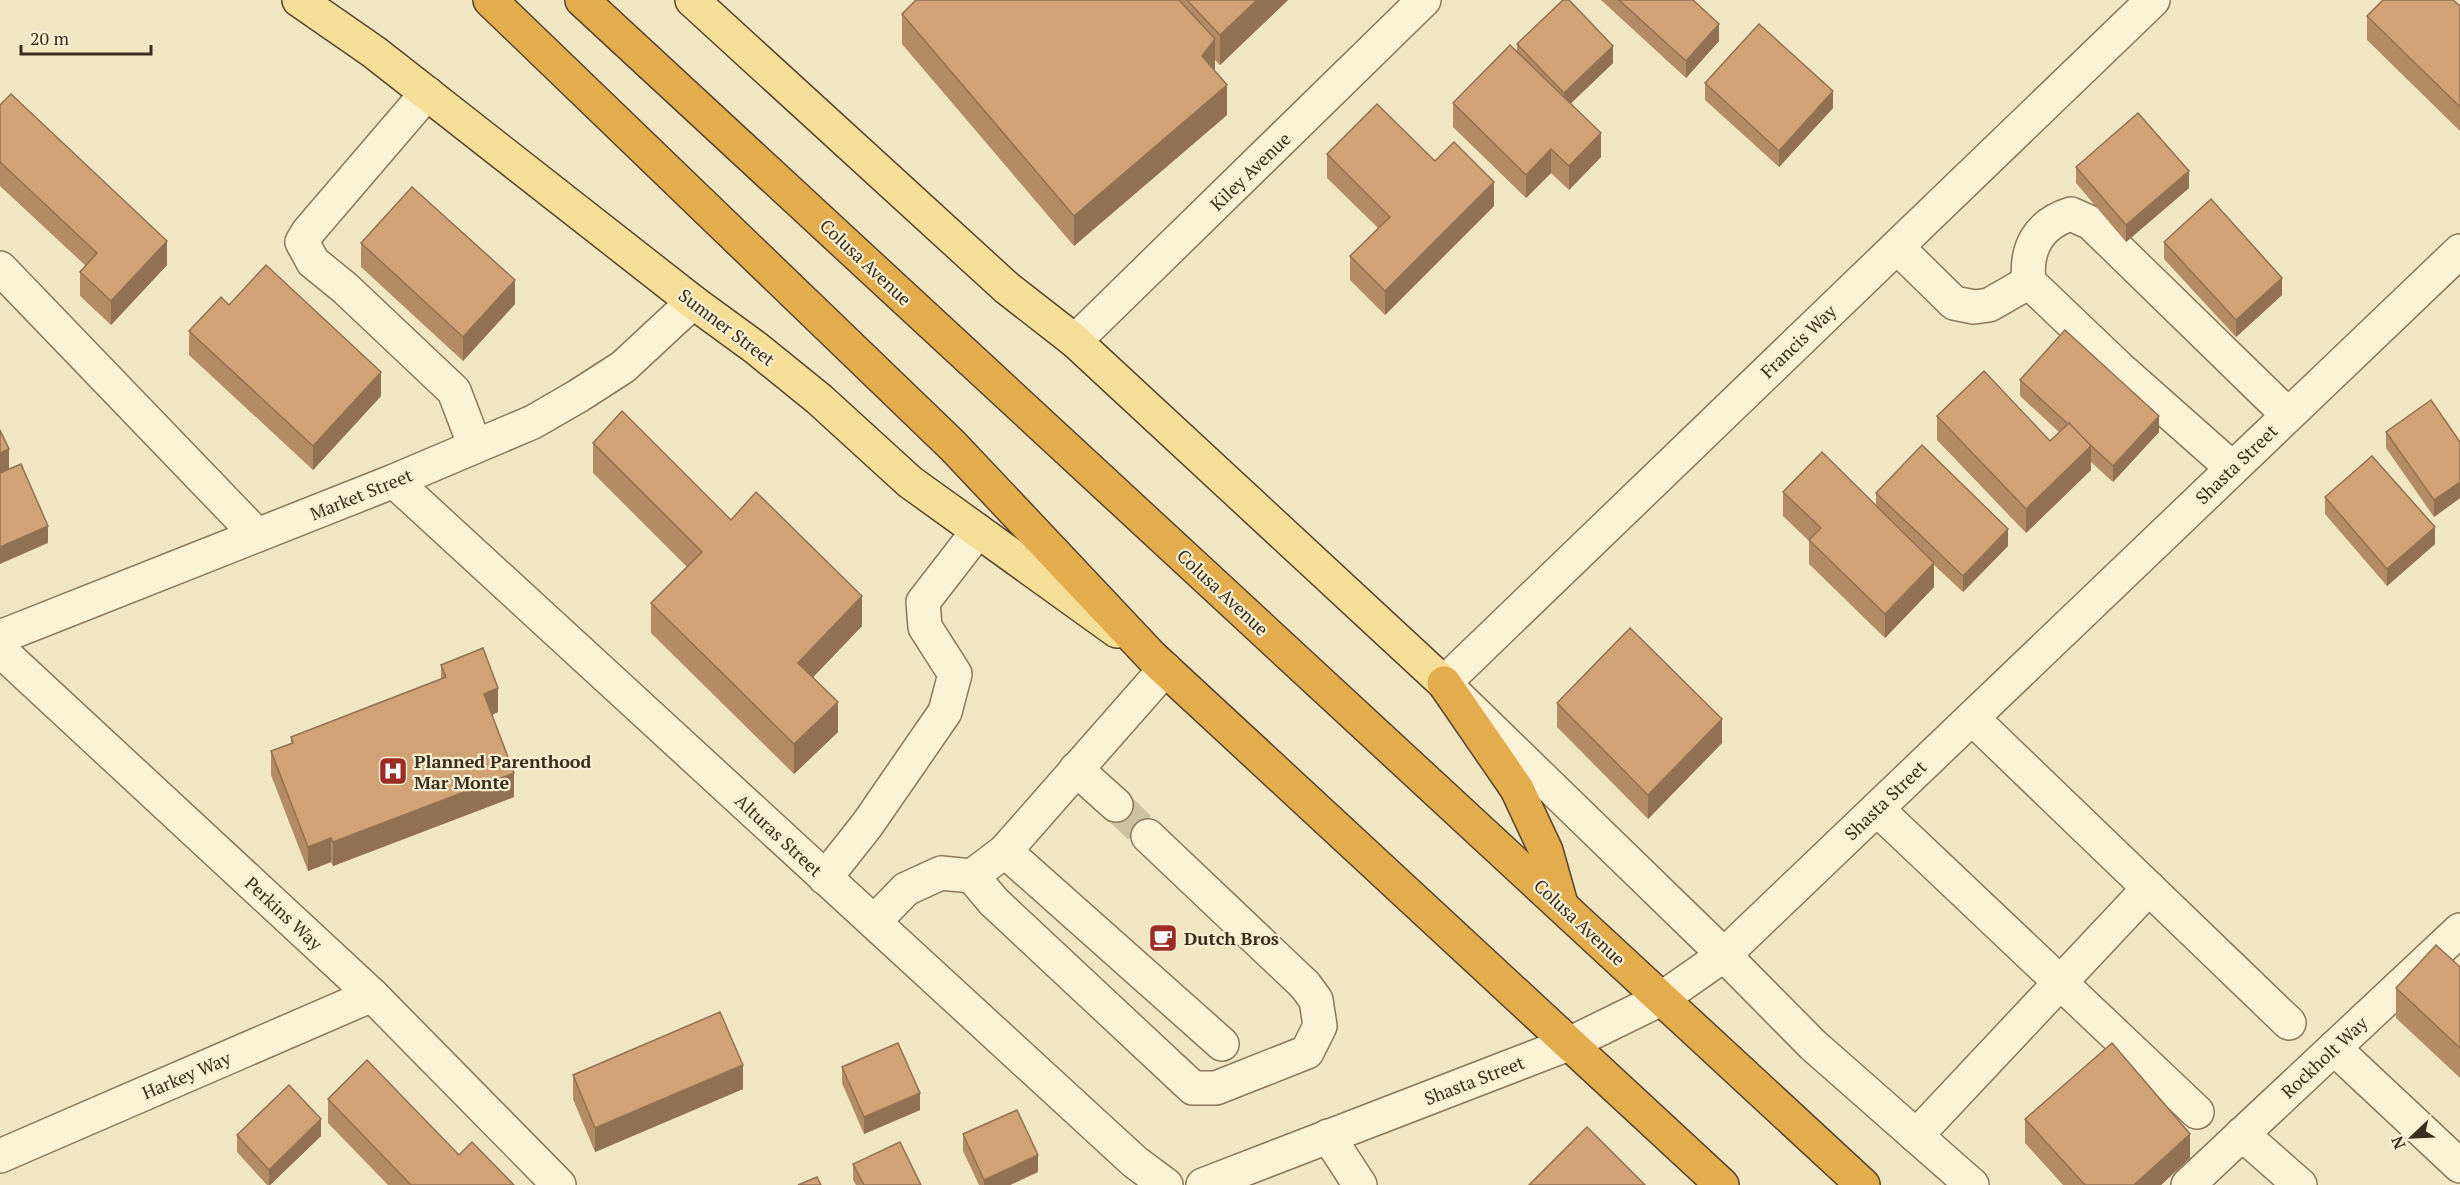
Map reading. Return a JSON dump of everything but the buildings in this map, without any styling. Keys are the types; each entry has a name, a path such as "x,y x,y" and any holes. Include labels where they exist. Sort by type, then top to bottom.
{"highway":[{"path":"490,0 952,446 1159,663 1722,1185"},
{"name":"Colusa Avenue","path":"582,0 1562,904 1661,999 1863,1185"},
{"path":"1444,683 1517,789 1546,851 1562,904"}],"main road":[{"name":"Sumner Street","path":"299,0 374,52 693,302 756,348 819,399 910,482 1159,663"},
{"path":"692,0 1007,288 1075,341 1444,683"}],"street":[{"name":"Kiley Avenue","path":"1075,341 1425,0"},
{"name":"Francis Way","path":"1444,683 2153,0"},
{"path":"427,93 308,232 302,242 313,262 345,288 454,391 475,447"},
{"path":"2232,468 2118,367 2029,282 2026,264 2032,243 2055,219 2071,213 2091,223 2288,415"},
{"path":"1897,247 1953,303 1974,307 1989,305 2029,282"},
{"name":"Shasta Street","path":"1203,1185 1571,1043 1661,999 1724,955 2460,250"},
{"path":"0,268 257,535"},
{"name":"Market Street","path":"0,637 394,481 533,422 578,396 622,366 693,302"},
{"name":"Alturas Street","path":"394,481 1135,1162 1166,1185"},
{"path":"825,878 867,825 945,712 954,674 925,627 923,602 978,531"},
{"name":"Perkins Way","path":"0,650 372,995 559,1185"},
{"path":"874,922 906,889 941,873 972,876 1005,851 1076,769 1159,663"},
{"path":"1444,683 1814,1045 1972,1185"},
{"path":"1972,718 2289,1023"},
{"path":"1076,769 1116,806"},
{"path":"1877,809 2198,1112"},
{"path":"972,876 994,902 1193,1088 1216,1089 1307,1052 1320,1026 1316,1000 1305,985 1149,836"},
{"path":"1005,851 1222,1044"},
{"path":"1916,1136 2149,888"},
{"name":"Rockholt Way","path":"2188,1185 2460,930"},
{"name":"Harkey Way","path":"0,1156 372,995"},
{"path":"2334,1048 2460,1166"},
{"path":"2242,1134 2300,1185"},
{"path":"1328,1136 1360,1185"}],"tunnel":[{"path":"1116,805 1148,836"}],"place":[{"name":"Planned Parenthood Mar Monte","path":"393,771"},
{"name":"Dutch Bros","path":"1163,938"}]}
